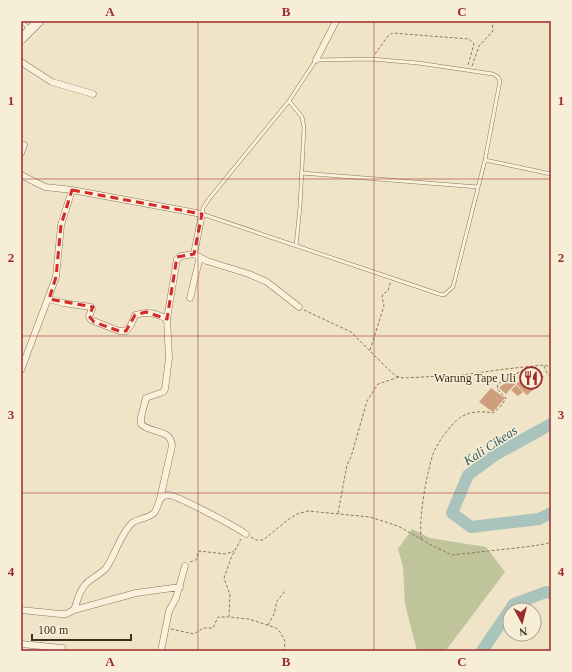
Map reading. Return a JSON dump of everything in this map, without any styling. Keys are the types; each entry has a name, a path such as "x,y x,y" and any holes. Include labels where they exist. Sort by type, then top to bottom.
{"main road":[{"path":"21,39 39,21"}],"street":[{"path":"316,60 336,21"},
{"path":"21,62 52,82 93,94"},
{"path":"21,153 24,144"},
{"path":"21,175 45,187 72,190 202,214 194,254"},
{"path":"21,370 56,277 61,225 72,190"},
{"path":"74,610 80,591 87,582 105,569 125,532 133,522 153,514 160,499 172,440 168,435 144,427 140,424 146,398 163,392 165,389 169,358 167,319 177,259 181,256 194,254 207,261 249,274 267,282 299,307"},
{"path":"190,298 200,257"},
{"path":"48,299 62,303 91,307 91,320 119,331 126,331 136,315 141,313 146,312 160,315 167,319"},
{"path":"160,499 169,495 198,508 246,534"},
{"path":"161,651 169,611 180,587 185,566"},
{"path":"21,610 66,614 74,610 136,593 180,587"},
{"path":"21,644 62,648"}],"lane":[{"path":"22,21 30,30"},
{"path":"371,59 418,63 493,74 498,77 500,82 485,160 453,287 444,295 202,214 203,208 209,199 289,101 316,60 371,59"},
{"path":"289,101 302,117 304,127 300,207 296,246"},
{"path":"485,160 551,174"},
{"path":"302,173 478,187"}],"path":[{"path":"469,70 479,46 493,31 492,21"},
{"path":"371,59 388,36 392,33 469,39 474,44 469,70"},
{"path":"370,350 384,306 382,297 383,294 388,291 392,278"},
{"path":"299,307 351,332 387,368 399,377 408,379 462,375 531,366 544,365 551,367"},
{"path":"544,365 547,373 551,377"},
{"path":"421,540 423,504 434,453 446,434 460,417 469,413 482,411 493,414 506,398 497,389 498,384 531,366"},
{"path":"338,514 347,465 351,457 366,401 378,384 399,377"},
{"path":"229,617 230,595 224,578 231,558 241,539 246,534 256,540 263,540 289,519 297,514 308,511 370,517 398,526 421,540 452,555 525,547 551,542"},
{"path":"185,566 188,562 196,560 199,551 225,554 235,551"},
{"path":"267,625 274,614 277,601 286,590"},
{"path":"165,628 194,634 203,628 213,628 218,617 249,620 276,628 286,641 284,651"}],"highlighted area":[{"path":"72,190 202,214 194,254 177,257 167,319 146,312 135,315 126,331 119,331 94,322 89,316 93,307 49,299 56,277 61,225"}],"green space":[{"path":"412,529 430,538 486,547 505,572 447,649 443,651 417,651 405,604 403,567 398,549"}],"building":[{"path":"535,369 544,377 539,382 533,375 537,380 532,384 525,376"},
{"path":"512,377 517,382 506,394 499,388"},
{"path":"524,377 534,389 527,395 516,384"},
{"path":"516,385 523,392 518,396 511,390"},
{"path":"491,388 505,398 493,412 479,402"}],"waterway":[{"name":"Kali Cikeas","path":"551,424 495,455 468,475 452,513 471,527 539,519 551,513"},
{"name":"Kali Cikeas","path":"482,651 514,604 546,592 551,593"}],"place":[{"name":"Warung Tape Uli","path":"531,378"}]}
